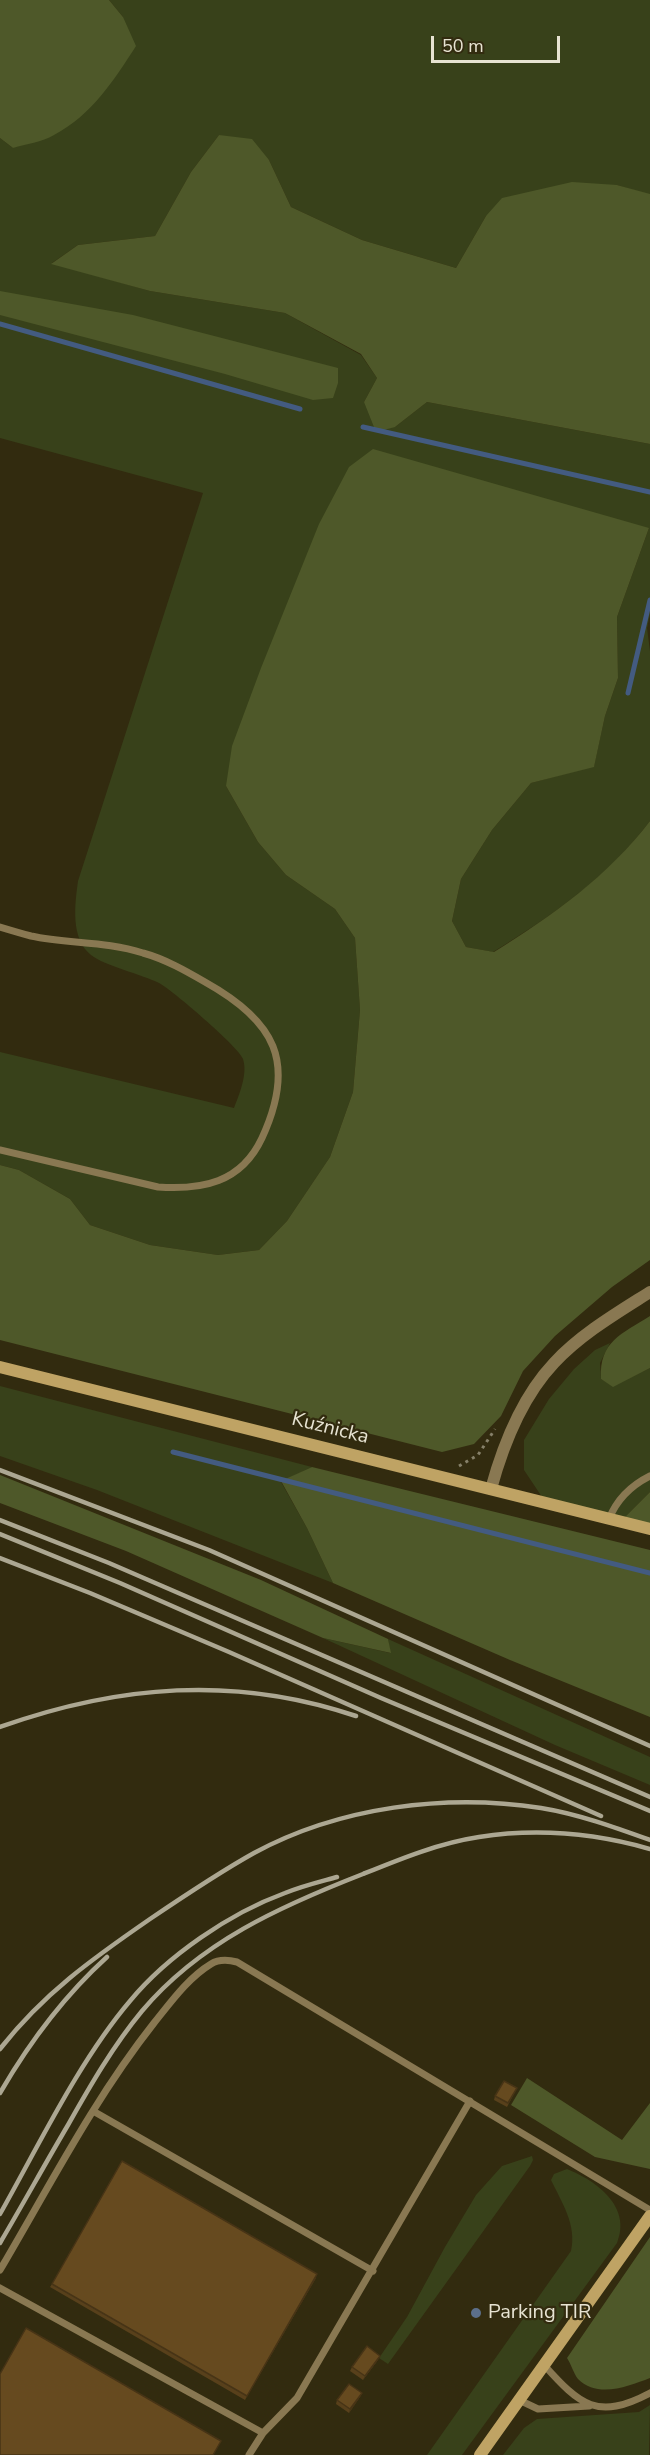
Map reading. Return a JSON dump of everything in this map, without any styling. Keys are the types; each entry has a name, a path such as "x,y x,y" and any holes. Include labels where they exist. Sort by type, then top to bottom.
{"street":[{"path":"491,1489 507,1441 539,1380 584,1336 650,1292"},
{"name":"Kuźnicka","path":"0,1367 650,1529"},
{"path":"480,2455 650,2216"}],"lane":[{"path":"0,927 32,936 108,944 144,953 183,970 219,990 252,1014 275,1050 279,1069 273,1109 261,1140 246,1161 227,1178 207,1185 183,1189 158,1187 0,1150"},
{"path":"609,1519 615,1503 625,1493 650,1476"},
{"path":"0,2270 93,2110 138,2044 179,1991 212,1962 226,1960 237,1962 650,2210"},
{"path":"249,2455 263,2433 297,2398 470,2101"},
{"path":"93,2110 373,2271"},
{"path":"0,2288 263,2433"},
{"path":"544,2365 574,2396 590,2406"},
{"path":"519,2400 538,2409 619,2405 650,2393"}],"green space":[{"path":"0,0 109,0 123,17 136,46 101,96 68,127 39,141 13,148 0,138"},
{"path":"109,0 650,0 650,195 617,185 486,216 456,268 362,240 291,207 269,160 219,135 191,172 155,236 78,245 52,263 150,291 285,313 361,355 377,378 364,402 395,427 427,402 650,444 650,614 647,628 650,651 650,821 616,860 578,894 493,952 466,947 452,921 461,879 492,830 531,783 594,766 605,716 618,678 617,617 649,528 226,786 258,842 286,875 335,909 355,938 360,1010 353,1092 330,1157 287,1221 259,1250 218,1255 150,1245 90,1225 70,1199 19,1170 0,1165 0,1052 234,1108 244,1071 243,1059 230,1043 166,988 91,955 80,940 76,920 78,881 203,493 0,438 0,138 13,148 123,17"},
{"path":"219,135 252,139 269,160 291,207 362,240 456,268 486,216 502,198 572,182 617,185 650,194 650,444 427,402 395,427 376,432 364,402 377,378 361,354 285,313 150,291 51,264 78,245 155,236 191,172"},
{"path":"0,291 133,315 338,368 338,383 333,398 313,400 225,374 0,315"},
{"path":"373,449 649,528 617,617 618,678 605,716 594,767 531,783 492,830 461,879 452,921 466,947 494,952 578,894 616,860 650,821 650,1260 612,1287 555,1336 523,1371 501,1416 474,1444 442,1452 0,1340 0,1165 19,1170 70,1199 90,1225 150,1245 218,1255 259,1250 287,1221 330,1157 353,1092 360,1010 355,938 335,909 286,875 258,842 226,786 232,746 319,524 349,467"},
{"path":"650,1316 650,1368 613,1387 601,1379 601,1366 608,1347 622,1334"},
{"path":"610,1343 600,1363 601,1379 613,1386 650,1368 650,1492 620,1522 546,1503 524,1470 524,1440 549,1399 574,1369 595,1350"},
{"path":"0,1386 312,1467 281,1482 307,1528 333,1583 97,1490 0,1456"},
{"path":"312,1467 650,1550 650,1717 510,1660 333,1583 307,1528 281,1481"},
{"path":"0,1475 261,1580 388,1639 391,1653 323,1638 126,1551 0,1503"},
{"path":"650,1492 650,1529 620,1522"},
{"path":"323,1638 390,1653 388,1639 650,1757 650,1785 555,1745"},
{"path":"527,2078 622,2140 650,2103 650,2169 595,2157 511,2105"},
{"path":"532,2156 530,2166 388,2364 379,2358 407,2317 476,2195 502,2166"},
{"path":"567,2169 600,2188 616,2207 620,2218 617,2243 462,2455 427,2455 571,2251 570,2223 551,2180 554,2174"},
{"path":"650,2237 650,2378 614,2389 604,2390 586,2385 578,2379 567,2358"},
{"path":"650,2405 649,2455 503,2455 524,2428 537,2419 639,2412"}],"building":[{"path":"504,2081 517,2088 508,2103 495,2096"},
{"path":"122,2161 317,2274 247,2396 52,2284"},
{"path":"26,2328 221,2441 213,2455 0,2455 0,2374"},
{"path":"367,2346 380,2356 365,2376 352,2367"},
{"path":"349,2384 362,2393 350,2409 337,2400"}],"waterway":[{"path":"0,324 300,409"},
{"path":"363,427 650,492"},
{"path":"628,693 650,600"},
{"path":"173,1452 650,1573"}],"railway":[{"path":"0,1470 209,1550 650,1746"},
{"path":"0,1520 109,1563 650,1797"},
{"path":"0,1534 120,1583 381,1698 650,1811"},
{"path":"0,1558 229,1652 601,1816"},
{"path":"0,1727 88,1702 133,1694 177,1690 221,1690 266,1695 311,1703 356,1716"},
{"path":"0,2049 52,1994 129,1934 201,1885 254,1853 321,1824 394,1808 468,1802 541,1808 569,1814 650,1840"},
{"path":"0,2243 93,2081 131,2024 189,1965 244,1929 272,1913 332,1886 420,1852 479,1837 522,1833 565,1834 608,1839 650,1849"},
{"path":"0,2214 94,2050 111,2025 145,1984 181,1952 243,1912 291,1891 337,1877"},
{"path":"0,2093 48,2021 107,1957"}],"place":[{"name":"Parking TIR","path":"476,2313"}]}
